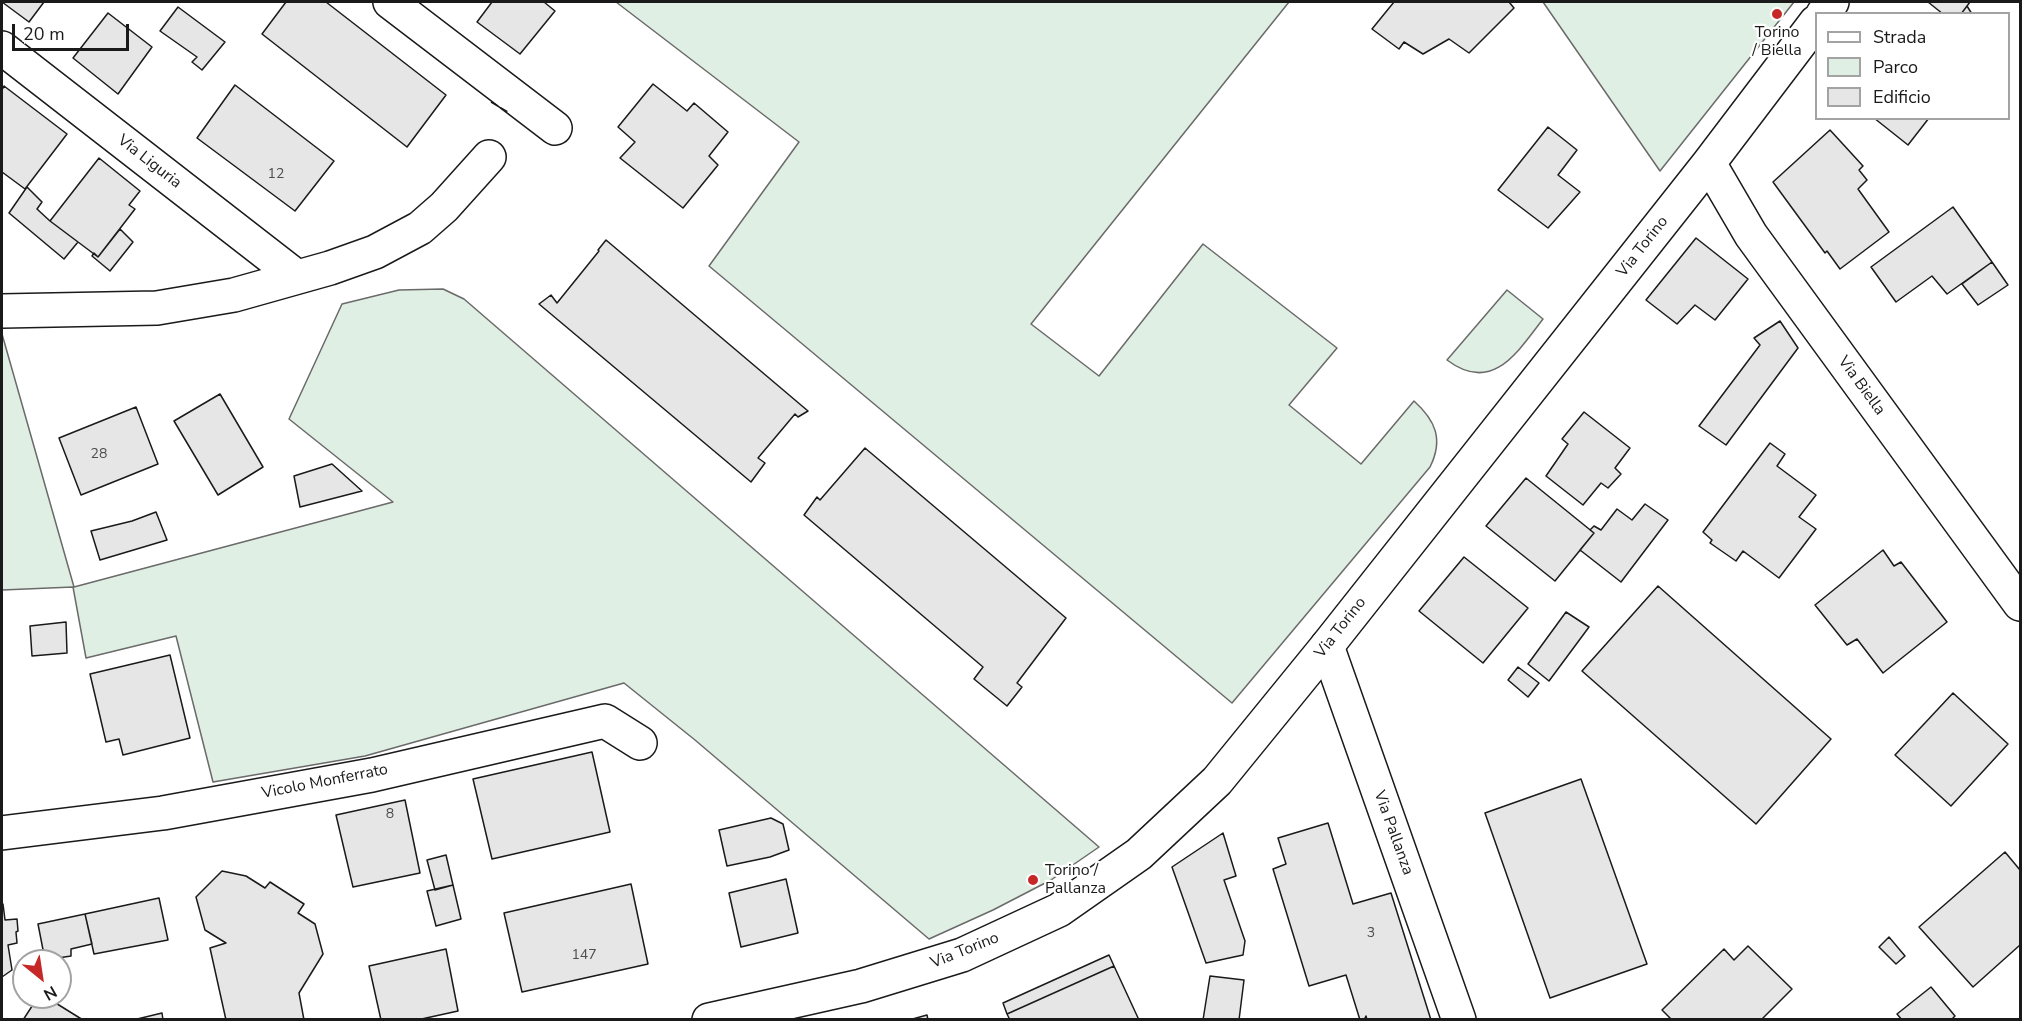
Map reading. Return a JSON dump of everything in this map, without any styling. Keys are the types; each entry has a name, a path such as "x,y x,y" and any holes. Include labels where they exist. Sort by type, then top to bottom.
{"street":[{"path":"390,2 555,128"},
{"name":"Via Torino","path":"709,1020 861,986 962,954 1059,910 1139,854 1217,781 1327,646 1709,163 1815,23"},
{"name":"Via Liguria","path":"2,48 297,277"},
{"path":"2,311 157,308 234,295 297,277 375,252 420,228 444,207 489,157"},
{"name":"Via Biella","path":"1709,163 1751,235 2020,604"},
{"name":"Via Pallanza","path":"1327,646 1460,1020"},
{"name":"Vicolo Monferrato","path":"2,832 163,813 372,775 604,721 640,743"}],"green space":[{"path":"616,2 1289,2 1031,324 1099,376 1203,244 1337,348 1289,405 1361,464 1414,401 1432,423 1437,439 1430,467 1232,703 709,266 799,142"},
{"path":"1543,2 1794,2 1660,171"},
{"path":"443,289 464,299 1099,847 1051,880 929,939 695,740 624,683 365,756 213,782 176,636 86,658 73,587 2,590 2,334 74,587 393,502 289,419 342,304 399,290"},
{"path":"1507,290 1543,319 1523,345 1502,365 1490,371 1477,373 1463,369 1447,360"}],"building":[{"path":"2,2 44,2 29,22"},
{"path":"286,2 326,2 446,95 407,147 262,34"},
{"path":"492,2 544,2 555,11 520,54 477,22"},
{"path":"1394,2 1509,2 1514,8 1469,53 1449,39 1423,54 1404,42 1399,49 1372,29"},
{"path":"1928,2 1970,2 1962,12 1940,12"},
{"path":"1967,6 1971,12 1962,12"},
{"path":"178,7 225,42 202,70 192,62 197,57 160,31"},
{"path":"108,13 152,47 118,94 73,58"},
{"path":"653,84 687,111 694,103 728,132 709,156 718,165 683,208 620,158 635,142 618,127"},
{"path":"235,85 334,161 295,211 197,138"},
{"path":"4,86 67,134 25,189 2,172 2,90"},
{"path":"1877,120 1927,120 1908,145"},
{"path":"1548,127 1577,150 1558,175 1580,192 1548,228 1498,190"},
{"path":"1830,130 1863,166 1859,170 1867,180 1858,189 1889,232 1840,269 1827,251 1825,253 1773,182"},
{"path":"99,158 140,191 129,205 135,209 98,257 50,221"},
{"path":"27,187 42,202 37,209 78,242 64,259 9,213"},
{"path":"1953,207 1992,262 1947,294 1932,276 1896,302 1871,267"},
{"path":"120,229 133,242 110,271 92,256 94,253 98,257"},
{"path":"1696,238 1748,279 1715,320 1695,305 1677,324 1646,300"},
{"path":"606,240 808,411 798,417 795,414 758,458 765,463 751,482 539,304 551,295 557,303"},
{"path":"1992,262 2008,285 1978,305 1962,284"},
{"path":"1780,321 1798,348 1726,445 1699,426 1760,345 1754,338"},
{"path":"220,394 263,467 218,495 174,421"},
{"path":"136,407 158,464 81,495 59,438"},
{"path":"1584,412 1630,448 1615,468 1621,474 1608,488 1601,483 1583,505 1546,476 1568,444 1562,439"},
{"path":"1770,443 1785,454 1777,466 1816,495 1799,517 1816,529 1779,578 1743,551 1736,561 1710,543 1712,540 1703,532"},
{"path":"865,448 1066,618 1017,683 1022,687 1007,706 974,679 983,667 804,515 817,497 820,500"},
{"path":"332,464 362,491 300,507 294,476"},
{"path":"1526,478 1594,533 1555,581 1486,526"},
{"path":"1645,504 1668,520 1621,582 1580,550 1594,533 1590,530 1594,526 1601,530 1617,509 1632,520"},
{"path":"156,512 167,540 100,560 91,531 132,521"},
{"path":"1883,550 1894,566 1901,562 1947,622 1883,673 1857,639 1847,645 1815,605"},
{"path":"1464,557 1528,608 1483,663 1419,611"},
{"path":"1658,586 1831,739 1756,824 1582,671"},
{"path":"1566,612 1589,627 1549,681 1528,664"},
{"path":"66,622 67,653 32,656 30,626"},
{"path":"170,655 190,738 123,755 119,739 106,742 90,674"},
{"path":"1518,667 1539,683 1528,697 1508,680"},
{"path":"1953,693 2008,744 1951,806 1895,755"},
{"path":"592,752 610,832 492,859 473,779"},
{"path":"1581,779 1647,964 1550,998 1485,813"},
{"path":"405,800 420,873 353,887 336,815"},
{"path":"771,818 783,824 789,850 770,857 727,866 719,830"},
{"path":"1328,823 1353,904 1391,893 1431,1020 1367,1020 1366,1016 1364,1020 1360,1020 1346,975 1309,986 1273,869 1286,864 1278,838"},
{"path":"1223,833 1236,876 1224,880 1245,941 1243,955 1206,963 1172,867"},
{"path":"2005,852 2020,870 2020,945 1973,987 1919,927"},
{"path":"446,855 453,885 435,890 427,860"},
{"path":"222,871 246,876 265,888 270,882 304,904 298,913 315,924 323,954 299,993 304,1020 226,1020 210,948 226,943 205,930 196,897"},
{"path":"786,879 798,933 741,947 729,893"},
{"path":"631,884 648,964 522,992 504,913"},
{"path":"453,885 461,919 436,926 427,891"},
{"path":"159,898 168,940 94,954 85,914"},
{"path":"3,904 5,920 17,919 18,931 16,932 17,943 8,945 12,970 2,977"},
{"path":"85,914 92,944 71,949 43,949 38,924"},
{"path":"1889,937 1905,956 1896,964 1879,947"},
{"path":"1748,946 1792,989 1761,1020 1672,1020 1662,1010 1724,949 1734,960"},
{"path":"446,949 458,1011 417,1020 381,1020 369,966"},
{"path":"1109,955 1114,966 1007,1014 1003,1003"},
{"path":"1114,966 1139,1020 1010,1020 1007,1014"},
{"path":"1210,976 1244,980 1239,1020 1203,1020"},
{"path":"1931,987 1955,1016 1951,1020 1902,1020 1897,1014"},
{"path":"30,1009 65,1009 83,1020 23,1020"},
{"path":"162,1013 163,1020 133,1020"},
{"path":"927,1015 928,1020 909,1020"}],"fence":[{"path":"491,102 508,112"}],"place":[{"name":"Torino / Biella","path":"1777,14"},
{"name":"Torino / Pallanza","path":"1033,880"}]}
